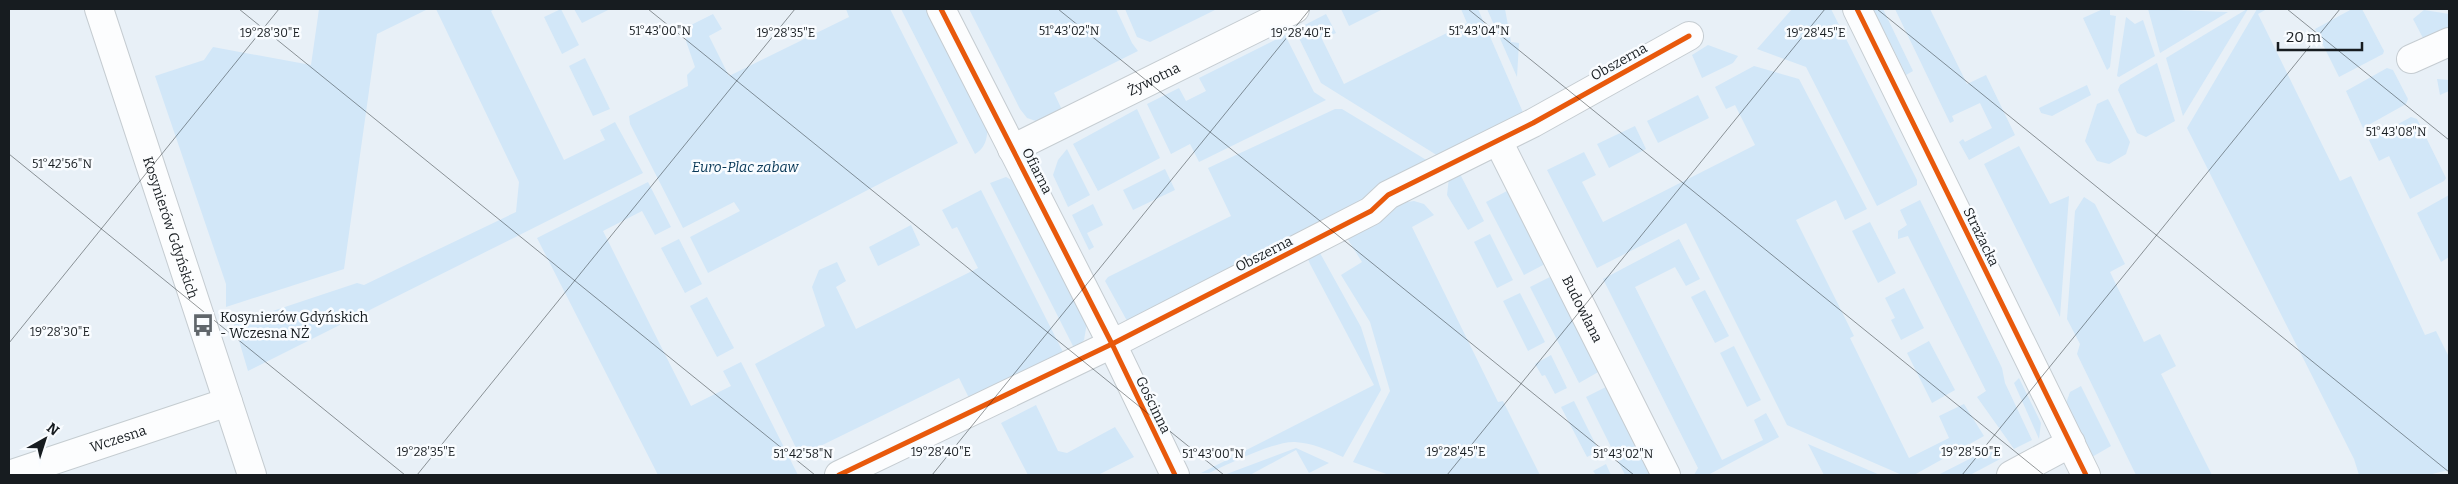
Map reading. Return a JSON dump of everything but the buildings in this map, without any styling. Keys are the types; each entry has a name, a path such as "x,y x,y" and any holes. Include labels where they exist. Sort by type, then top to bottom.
{"street":[{"name":"Kosynierów Gdyńskich","path":"99,9 252,475"},
{"name":"Ofiarna","path":"941,9 1112,344"},
{"name":"Żywotna","path":"1012,149 1295,9"},
{"name":"Strażacka","path":"1857,9 2086,475"},
{"name":"Obszerna","path":"839,475 1112,344 1371,211 1388,195 1498,141 1689,36"},
{"path":"2411,59 2449,42"},
{"name":"Budowlana","path":"1498,141 1666,475"},
{"name":"Gościnna","path":"1112,344 1175,475"},
{"name":"Wczesna","path":"9,475 228,402"},
{"path":"2011,475 2071,443"}],"green space":[{"path":"319,9 428,9 377,34 344,269 226,307 226,284 155,76 204,60 213,47 311,65"},
{"path":"436,9 495,9 491,11 564,160 605,140 600,130 615,122 643,173 248,371 234,324 357,283 364,285 516,212 519,182"},
{"path":"561,9 579,45 562,54 544,17"},
{"path":"574,9 610,9 582,23"},
{"name":"Euro-Plac zabaw","path":"846,9 890,9 958,143 708,273 690,237 740,211 734,202 683,228 630,124 629,116 688,86 687,75 695,67 686,41 689,26 713,14 722,29 709,36 729,76 849,17"},
{"path":"901,9 929,9 988,124 984,145 975,154"},
{"path":"969,9 1116,9 1132,43 1138,51 1054,93 1063,112 1036,121 1027,118 1020,109"},
{"path":"1125,9 1217,9 1150,42 1137,37"},
{"path":"1341,9 1383,9 1349,26"},
{"path":"1461,9 1478,9 1525,117 1443,159 1321,83 1295,30 1326,14 1336,33 1322,39 1344,84 1467,23"},
{"path":"1487,9 1505,9 1511,42 1519,43 1517,77"},
{"path":"1792,9 1831,9 1917,180 1917,185 1877,206 1806,67 1757,49"},
{"path":"1873,9 1883,9 1913,71 1906,75"},
{"path":"1895,9 1930,9 1967,84 1986,75 2015,135 1969,160 1959,142 1963,139 1965,142 1992,128 1980,103 1952,116 1954,121 1950,123"},
{"path":"2103,9 2110,9 2110,15 2116,16 2110,67 2107,70 2083,18"},
{"path":"2148,9 2228,12 2160,53"},
{"path":"2248,9 2183,116 2166,58"},
{"path":"2257,9 2267,9 2258,14 2340,181 2351,176 2425,335 2436,331 2449,357 2449,470 2428,475 2359,475 2354,459 2187,128"},
{"path":"2352,9 2362,9 2384,51 2383,54 2339,77 2315,29"},
{"path":"2424,10 2449,14 2449,29 2432,37 2423,38 2413,19"},
{"path":"2126,17 2135,24 2143,20 2155,56 2119,77 2117,76"},
{"path":"1285,35 1314,92 1326,100 1199,162 1190,144 1171,154 1147,104 1179,88 1186,101 1206,91 1199,78"},
{"path":"1708,45 1738,56 1733,63 1702,78 1692,55"},
{"path":"585,58 610,109 593,116 569,66"},
{"path":"2157,63 2175,121 2146,137 2137,133 2118,90 2120,85"},
{"path":"1754,66 1799,79 1867,209 1845,220 1836,200 1796,220 1854,336 1850,338 1909,458 1949,438 1939,416 1964,404 1984,436 1914,475 1902,475 1787,425 1686,223 1597,268 1547,170 1584,152 1596,175 1582,182 1603,222 1755,145 1735,105 1726,109 1715,87"},
{"path":"2387,68 2393,70 2408,99 2406,104 2363,128 2346,91"},
{"path":"2437,79 2449,80 2449,91 2440,95"},
{"path":"2087,85 2091,95 2052,116 2041,113 2039,108"},
{"path":"1698,95 1709,118 1658,143 1647,121"},
{"path":"2108,99 2130,142 2126,154 2109,164 2097,161 2085,141 2097,104"},
{"path":"1137,109 1160,158 1098,191 1073,144"},
{"path":"1335,109 1342,109 1433,164 1368,205 1131,328 1105,281 1108,277 1231,216 1208,168"},
{"path":"2411,117 2417,119 2446,178 2444,181 2410,199 2389,156 2379,161 2369,140"},
{"path":"1635,126 1646,149 1609,168 1597,144"},
{"path":"2019,146 2050,204 2069,196 2060,317 1984,164"},
{"path":"1067,149 1090,195 1068,207 1053,175 1058,160"},
{"path":"1165,169 1175,190 1133,210 1123,190"},
{"path":"1459,172 1484,221 1468,230 1447,195 1449,177"},
{"path":"1006,177 1015,182 1087,323 1084,340 1075,350 990,183"},
{"path":"648,182 671,227 655,235 642,211 603,231 691,406 731,386 723,371 741,362 798,475 658,475 537,238"},
{"path":"981,190 1064,354 971,402 959,378 800,456 755,364 825,326 812,287 819,270 837,262 846,281 836,287 856,329 978,268 957,227 952,229 942,210"},
{"path":"1507,191 1545,264 1524,275 1486,202"},
{"path":"2449,195 2449,257 2441,262 2417,213"},
{"path":"2084,197 2095,204 2125,264 2110,272 2144,342 2160,334 2176,366 2161,374 2212,475 2136,475 2077,354 2080,344 2067,319 2075,211"},
{"path":"1920,200 2002,368 2005,383 2032,440 2014,449 1977,397 1986,391 1908,236 1898,239 1898,231 1907,225 1900,210"},
{"path":"1414,201 1424,204 1434,215 1412,227 1498,402 1503,401 1540,475 1389,475 1353,462 1390,391 1370,322 1341,275 1362,262 1347,238 1383,220 1401,203"},
{"path":"1093,204 1103,225 1087,233 1094,247 1089,250 1072,215"},
{"path":"1870,222 1896,273 1878,283 1852,231"},
{"path":"911,225 920,245 878,266 869,247"},
{"path":"1490,234 1513,280 1497,288 1474,242"},
{"path":"679,239 702,284 685,293 661,248"},
{"path":"1679,239 1700,279 1686,286 1675,267 1635,287 1722,460 1763,440 1754,420 1766,413 1779,437 1708,475 1694,475 1698,468 1603,279"},
{"path":"1320,253 1361,327 1381,390 1343,457 1326,449 1308,444 1286,443 1252,454 1209,473 1201,473 1374,385 1310,264 1308,259"},
{"path":"1552,276 1600,371 1579,383 1530,287"},
{"path":"1904,288 1924,328 1901,340 1891,320 1895,318 1885,298"},
{"path":"1705,290 1729,336 1715,343 1691,297"},
{"path":"1520,293 1545,342 1528,351 1503,301"},
{"path":"707,297 734,348 717,357 690,306"},
{"path":"1929,341 1955,390 1932,403 1907,353"},
{"path":"1734,346 1761,400 1747,407 1720,353"},
{"path":"1551,355 1567,388 1555,394 1545,375 1542,376 1535,364"},
{"path":"2019,378 2041,423 2039,439 2014,383"},
{"path":"1608,386 1653,475 1625,475 1586,397"},
{"path":"2081,386 2111,446 2092,457 2066,403 2070,392"},
{"path":"1574,401 1599,451 1587,457 1561,407"},
{"path":"1036,405 1058,451 1067,453 1115,427 1134,457 1098,475 1028,475 1001,423"},
{"path":"1808,444 1880,475 1824,475"},
{"path":"1995,446 2002,458 1970,475 1938,475"},
{"path":"1296,448 1329,463 1309,473 1296,450 1250,475 1224,475"},
{"path":"1606,464 1611,475 1596,475 1593,471"}],"cycle path":[{"path":"941,9 1112,344 1175,475"},
{"path":"1857,9 2086,475"},
{"path":"839,475 1112,344 1371,211 1388,195 1533,123 1689,36"}],"place":[{"name":"Kosynierów Gdyńskich - Wczesna NŻ","path":"203,325"}]}
